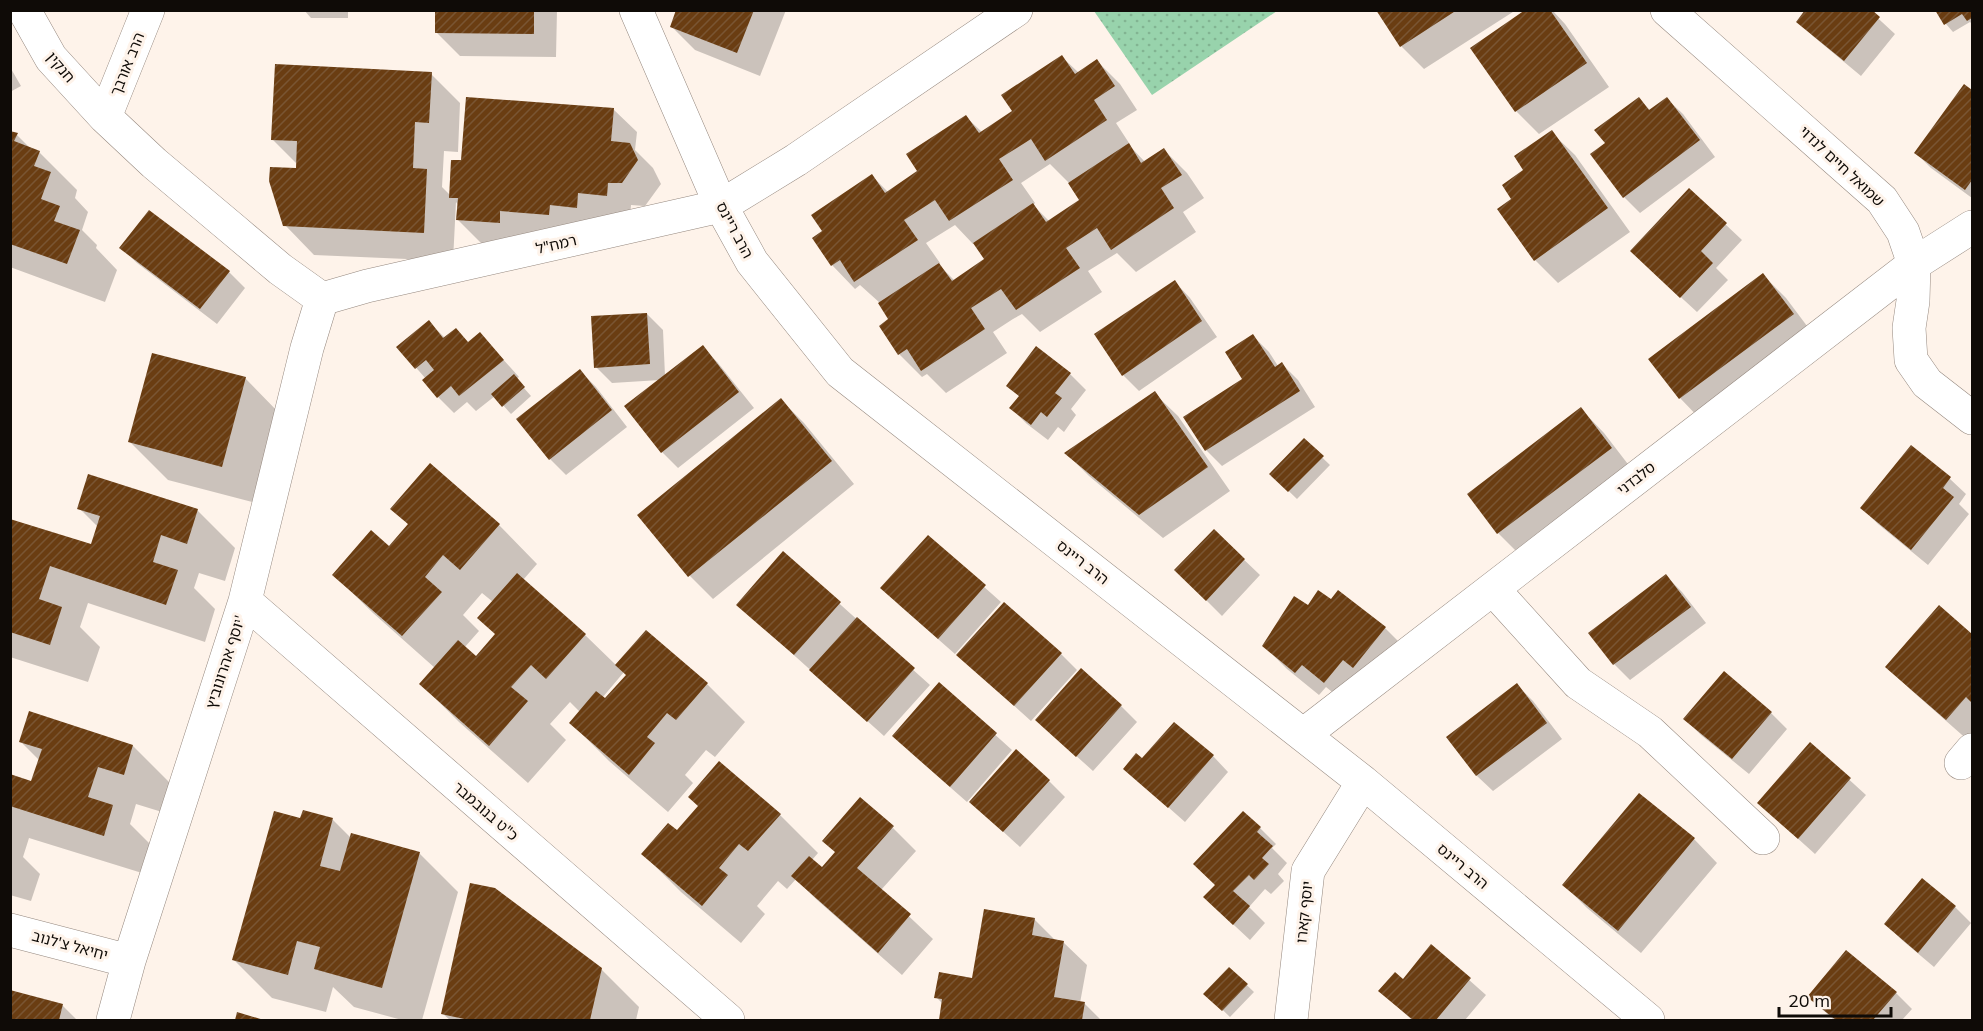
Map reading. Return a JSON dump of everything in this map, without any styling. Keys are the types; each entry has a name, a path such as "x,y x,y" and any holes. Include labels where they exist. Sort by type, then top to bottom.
{"street":[{"name":"חנקין","path":"24,10 51,58 105,117"},
{"name":"הרב אורבך","path":"105,117 148,10"},
{"name":"הרב ריינס","path":"636,10 721,206 752,262 840,372 1364,782 1648,1020"},
{"name":"רמח\"ל","path":"322,299 367,286 721,206 796,160 1016,10"},
{"name":"שמואל חיים לנדוי","path":"1667,10 1882,200 1903,232 1914,264 1909,328 1911,360 1927,383 1972,418"},
{"path":"105,117 154,163 280,269 322,299"},
{"name":"סלבדני","path":"1303,735 1914,264 1972,227"},
{"name":"יוסף אהרונוביץ'","path":"113,1020 129,961 245,601 307,348 322,299"},
{"path":"1493,589 1578,683 1650,732 1763,838"},
{"name":"כ\"ט בנובמבר","path":"245,601 728,1020"},
{"name":"יוסף קארו","path":"1291,1020 1308,871 1364,782"},
{"name":"יחיאל צ'לנוב","path":"10,930 129,961"}],"green space":[{"path":"1094,11 1277,11 1152,95"}],"building":[{"path":"435,10 534,10 534,34 435,33"},
{"path":"676,10 754,10 737,53 670,27"},
{"path":"1376,10 1457,10 1400,47"},
{"path":"1525,10 1550,10 1587,63 1515,112 1470,48"},
{"path":"1805,10 1872,10 1880,17 1844,61 1796,22"},
{"path":"1935,10 1972,10 1972,18 1967,21 1962,14 1944,25"},
{"path":"1062,55 1075,74 1097,59 1115,86 1094,100 1107,120 1045,161 1031,139 999,159 1013,180 949,221 935,200 904,220 918,240 854,282 840,260 831,266 812,238 822,231 811,215 872,174 885,193 917,171 906,154 966,115 979,133 1012,111 1001,95"},
{"path":"275,64 432,72 429,123 415,122 413,168 427,169 424,233 283,226 269,181 270,167 296,168 297,141 271,140"},
{"path":"1964,84 1972,90 1972,180 1965,190 1914,153"},
{"path":"466,97 614,108 611,141 630,143 638,160 622,183 608,183 607,196 578,193 577,208 550,205 549,215 500,211 500,223 456,220 458,198 449,198 451,160 461,160"},
{"path":"1639,97 1649,110 1667,97 1700,140 1623,198 1590,154 1605,143 1594,130"},
{"path":"1552,130 1608,208 1534,261 1497,209 1511,199 1502,185 1523,170 1514,156"},
{"path":"10,131 18,133 14,141 40,151 34,166 51,172 41,199 60,206 54,221 80,230 67,264 10,244"},
{"path":"1129,143 1141,163 1164,148 1182,175 1161,188 1174,208 1111,250 1097,228 1066,248 1080,268 1016,310 1001,289 971,308 985,329 921,371 907,349 898,355 879,326 888,319 878,303 939,263 952,281 984,259 973,243 1033,203 1046,222 1079,200 1068,183"},
{"path":"1689,188 1727,223 1701,251 1713,263 1680,298 1630,251"},
{"path":"149,210 230,271 200,309 119,248"},
{"path":"1763,273 1794,314 1679,399 1648,359"},
{"path":"1175,280 1202,321 1122,376 1094,334"},
{"path":"647,313 650,364 594,368 591,316"},
{"path":"429,320 443,338 456,328 468,342 480,332 504,360 459,396 451,386 437,398 422,380 434,370 426,360 415,369 396,347"},
{"path":"1253,334 1275,367 1282,362 1300,391 1205,451 1183,417 1242,379 1225,352"},
{"path":"703,345 739,392 661,453 624,406"},
{"path":"1036,346 1071,373 1055,393 1062,398 1047,417 1041,412 1031,425 1009,408 1019,396 1006,386"},
{"path":"152,353 246,377 222,467 128,442"},
{"path":"580,369 612,410 549,460 516,419"},
{"path":"514,374 525,387 502,407 491,394"},
{"path":"1155,391 1208,467 1139,515 1064,453"},
{"path":"781,398 832,461 688,577 637,515"},
{"path":"1581,407 1612,448 1497,534 1467,494"},
{"path":"1304,438 1324,456 1288,492 1269,474"},
{"path":"1911,445 1951,477 1943,488 1954,497 1911,550 1860,508"},
{"path":"430,463 500,524 460,570 443,555 425,577 442,592 402,636 332,575 371,530 389,546 408,524 390,509"},
{"path":"88,474 198,509 187,544 161,535 153,562 178,570 166,605 50,566 39,599 62,607 50,645 10,632 10,519 91,544 100,516 77,509"},
{"path":"1214,529 1245,559 1206,601 1174,570"},
{"path":"928,535 986,585 938,639 880,588"},
{"path":"783,551 841,602 794,655 736,605"},
{"path":"517,573 586,634 546,679 531,665 511,687 528,701 489,746 419,684 458,640 476,656 495,634 477,618"},
{"path":"1666,574 1691,607 1613,665 1588,633"},
{"path":"1318,590 1331,599 1338,590 1386,627 1353,668 1343,660 1324,683 1302,665 1295,673 1262,646 1294,596 1308,605"},
{"path":"1004,602 1062,653 1014,706 956,655"},
{"path":"1939,605 1972,634 1972,703 1966,697 1946,720 1885,667"},
{"path":"857,617 915,668 867,722 809,670"},
{"path":"646,630 708,683 676,720 667,713 647,737 655,743 629,775 569,723 596,691 605,698 626,675 615,665"},
{"path":"1081,668 1122,705 1076,757 1035,720"},
{"path":"1724,671 1772,712 1732,759 1683,719"},
{"path":"939,682 997,733 950,787 892,736"},
{"path":"1517,683 1547,723 1476,776 1446,737"},
{"path":"29,711 133,745 124,775 98,767 88,797 113,805 104,836 10,806 10,774 31,781 42,749 19,742"},
{"path":"1174,722 1214,755 1168,808 1123,769 1136,753 1142,758"},
{"path":"1810,742 1851,778 1798,839 1757,803"},
{"path":"1016,749 1050,780 1003,832 969,802"},
{"path":"719,761 781,814 748,851 739,844 719,868 728,875 702,906 641,854 668,823 677,830 698,806 688,797"},
{"path":"1639,793 1695,838 1618,931 1562,885"},
{"path":"860,797 894,826 857,868 911,914 878,953 791,876 809,856 822,867 835,852 822,841"},
{"path":"303,810 333,818 320,866 340,871 351,833 420,852 382,988 314,969 320,947 297,941 288,975 232,960 274,811 300,818"},
{"path":"1243,811 1261,827 1257,832 1273,846 1262,858 1269,864 1254,880 1249,875 1233,891 1250,906 1233,925 1203,897 1215,885 1193,864"},
{"path":"1922,878 1956,906 1918,953 1884,924"},
{"path":"470,883 495,888 602,968 590,1020 469,1020 441,1014"},
{"path":"984,909 1035,918 1032,935 1064,941 1054,997 1085,1002 1082,1020 939,1020 942,999 934,998 939,972 972,978"},
{"path":"1431,944 1471,978 1436,1020 1413,1020 1378,991 1395,972 1403,979"},
{"path":"1846,950 1897,992 1873,1020 1836,1020 1807,997"},
{"path":"1229,967 1248,984 1222,1011 1203,994"},
{"path":"10,990 63,1004 59,1020 10,1020"},
{"path":"237,1012 264,1020 235,1020"}]}
